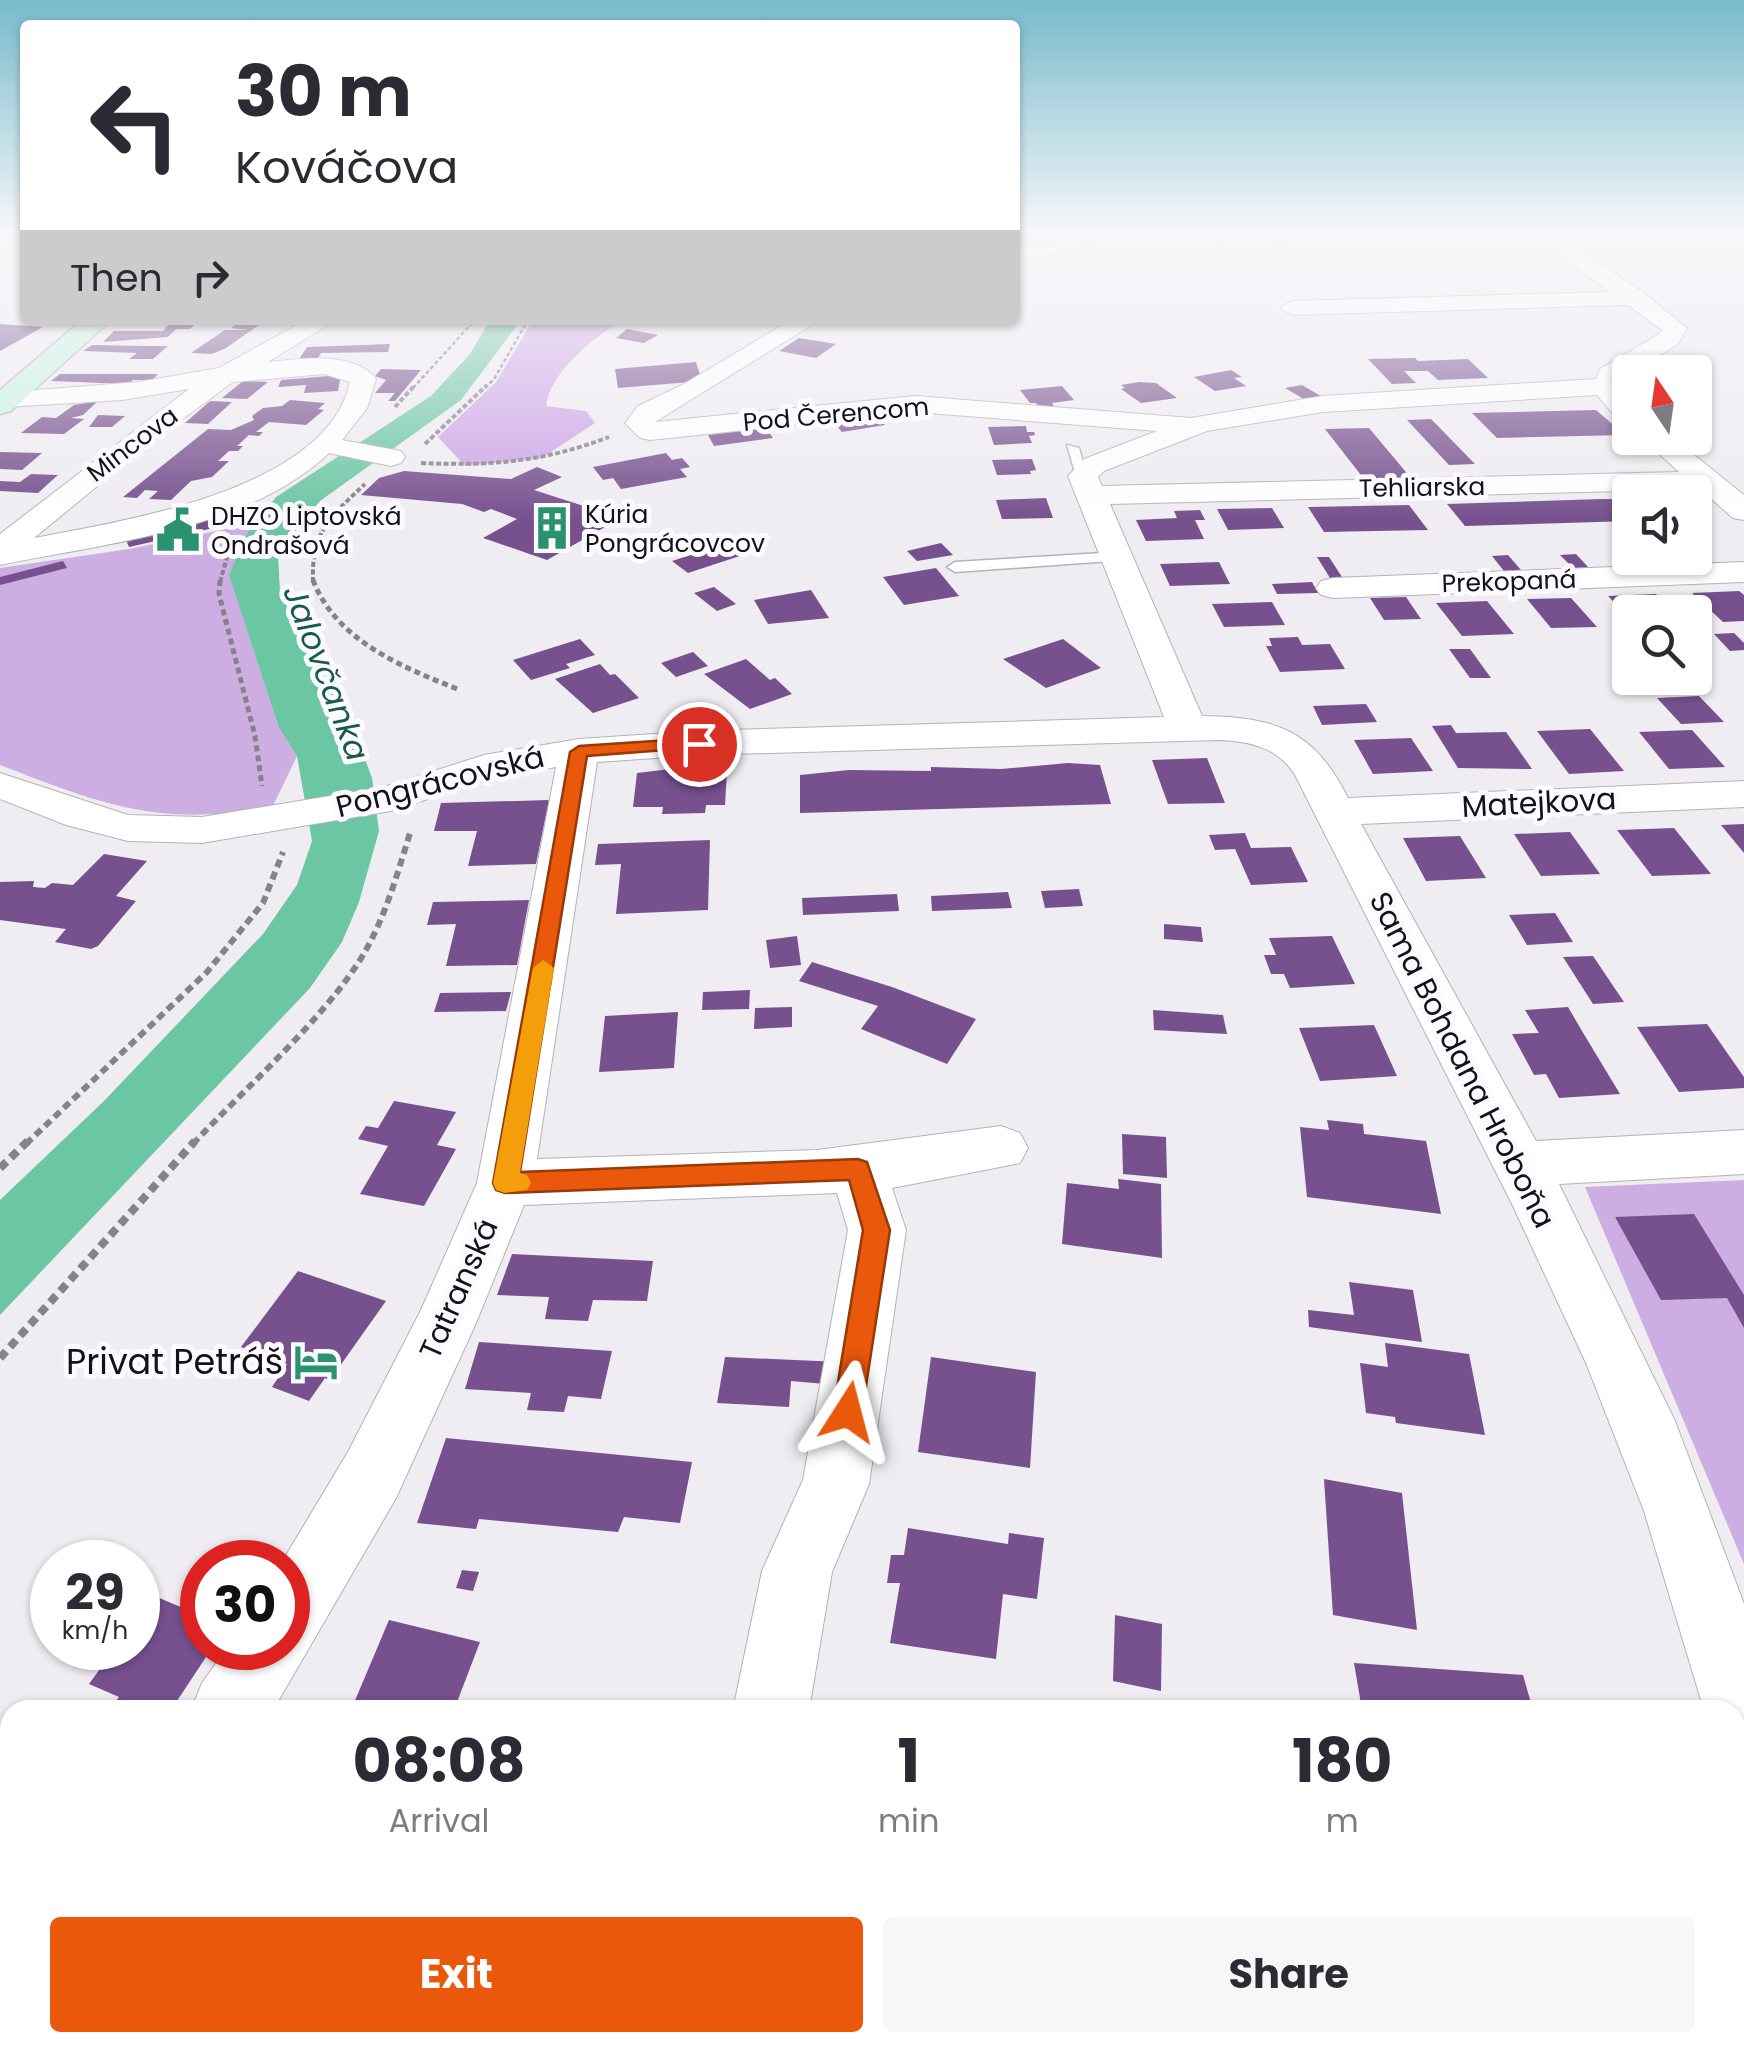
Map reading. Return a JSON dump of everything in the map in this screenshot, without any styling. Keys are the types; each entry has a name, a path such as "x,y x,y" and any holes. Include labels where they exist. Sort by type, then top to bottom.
{"street":[{"path":"2,392 35,375 87,330"},
{"name":"Mincova","path":"0,552 124,449 226,375 307,330"},
{"path":"650,432 638,423 642,416 792,330"},
{"path":"1612,395 1607,386 1609,374 1668,339 1674,330"},
{"path":"0,552 196,510 267,485 308,458 339,427 363,387 362,375 326,367 226,375 140,390 2,392"},
{"name":"Pod Čerencom","path":"650,432 915,404 1071,419 1200,424 1323,404 1607,386"},
{"name":"Pod Čerencom","path":"1081,473 1200,424"},
{"path":"342,449 397,459"},
{"path":"1677,455 1701,475"},
{"path":"1081,473 1188,728"},
{"name":"Tehliarska","path":"1081,473 1612,479"},
{"path":"1712,484 1744,510"},
{"name":"Prekopaná","path":"1333,588 1744,572"},
{"name":"Pongrácovská","path":"0,786 81,816 148,830 202,830 274,818 402,809 484,767 579,752 699,744 1188,728"},
{"name":"Sama Bohdana Hroboňa","path":"1188,728 1252,731 1291,747 1304,758 1518,1164 1652,1445 1738,1700"},
{"name":"Tatranská","path":"310,1582 372,1476 446,1323 505,1183 579,752"},
{"name":"Matejkova","path":"1334,812 1744,794"},
{"path":"505,1183 858,1170 933,1163 1001,1148"},
{"path":"1518,1164 1744,1152"},
{"path":"773,1700 797,1571 836,1484 876,1230 858,1170"},
{"path":"236,1700 255,1670"}],"lane":[{"path":"955,568 1118,557"}],"path":[{"path":"387,413 409,396 467,330"},
{"path":"460,690 418,676 373,652 335,616 310,581 310,552 328,518 349,495 494,380 522,330"},
{"path":"397,459 432,466 492,466 562,455 602,438 650,432"},
{"path":"0,1168 208,972 263,903 283,853 219,594 220,571 232,538 267,485"},
{"path":"0,1358 142,1197 316,1014 359,962 382,920 402,809"}],"shaded area":[{"path":"484,330 514,330 461,400 320,501 278,553 280,593 353,726 372,778 379,831 359,902 342,942 310,988 0,1315 0,1200 104,1101 263,934 297,885 312,841 297,756 279,728 229,575 248,532 276,497 431,396 470,354"},
{"path":"527,330 609,330 565,368 546,406 586,411 595,423 542,458 465,466 438,437 496,382"},
{"path":"255,523 230,575 279,728 297,756 272,808 195,815 132,809 71,792 0,765 0,568 129,549"},
{"path":"1744,1180 1744,1564 1585,1187"}],"building":[{"path":"0,330 38,330 0,351"},
{"path":"175,330 168,337 103,342 114,331"},
{"path":"225,330 252,330 212,354 191,353"},
{"path":"626,330 658,335 644,343 616,338"},
{"path":"799,338 836,344 816,358 779,351"},
{"path":"390,344 388,352 321,353 317,360 298,361 307,347"},
{"path":"92,345 168,346 153,359 129,359 137,353 83,351"},
{"path":"1368,359 1468,359 1488,378 1438,380 1428,371 1404,371 1416,383 1392,384"},
{"path":"696,362 702,381 618,388 615,369"},
{"path":"381,369 421,370 395,401 388,401 395,393 375,393 386,380 375,376"},
{"path":"1231,370 1242,377 1234,378 1246,386 1215,391 1194,377"},
{"path":"60,374 158,374 152,380 133,380 128,384 51,381"},
{"path":"341,375 338,391 304,393 306,385 278,387 281,380"},
{"path":"243,381 268,382 247,399 222,398"},
{"path":"1156,383 1177,398 1141,403 1121,389 1125,388 1121,385"},
{"path":"1302,385 1324,398 1307,401 1285,388"},
{"path":"1062,386 1074,400 1052,403 1056,409 1043,411 1020,390"},
{"path":"290,400 325,403 318,409 324,410 306,425 269,422 256,432 263,432 259,436 249,435 237,446 243,446 238,451 229,451 218,461 229,461 212,477 191,481 171,500 149,499 158,491 145,490 137,498 123,497 208,429 231,430 254,420 252,416 263,408 282,406"},
{"path":"98,401 83,415 71,418 84,419 64,434 21,433 42,417 56,418 74,405"},
{"path":"210,401 232,402 208,424 185,423"},
{"path":"1596,410 1612,424 1612,435 1497,438 1472,413"},
{"path":"871,412 885,425 842,432 830,418"},
{"path":"98,415 125,416 112,427 89,427"},
{"path":"1431,419 1475,464 1449,465 1407,420"},
{"path":"1026,426 1027,432 1034,432 1029,436 1032,443 994,445 988,427"},
{"path":"766,428 773,438 714,446 708,435"},
{"path":"1369,428 1411,478 1364,479 1325,429"},
{"path":"0,452 42,453 22,470 0,469"},
{"path":"666,453 672,460 682,458 690,467 680,469 687,477 621,489 613,478 603,480 593,467"},
{"path":"1032,459 1036,470 1031,474 997,475 992,460"},
{"path":"537,467 562,477 534,490 621,518 547,560 483,538 517,519 491,509 484,512 462,504 361,495 379,478 404,471 511,479"},
{"path":"31,474 58,475 38,493 0,491 0,481 20,482"},
{"path":"1046,498 1053,518 1002,519 996,500"},
{"path":"1612,499 1612,522 1465,526 1447,504"},
{"path":"1409,505 1428,530 1324,532 1308,507"},
{"path":"228,507 236,523 129,547 122,531"},
{"path":"1272,508 1284,528 1228,530 1217,509"},
{"path":"1200,510 1205,520 1195,520 1204,539 1146,541 1136,520 1177,518 1174,511"},
{"path":"734,541 749,553 688,573 672,561"},
{"path":"941,543 953,555 917,561 907,551"},
{"path":"1576,554 1589,568 1573,568 1560,555"},
{"path":"1508,555 1521,570 1504,571 1492,556"},
{"path":"1317,557 1329,557 1342,577 1330,578"},
{"path":"63,561 67,568 0,585 0,577"},
{"path":"1219,562 1230,584 1170,586 1160,564"},
{"path":"936,568 959,596 904,605 883,577"},
{"path":"1312,582 1318,593 1277,594 1272,584"},
{"path":"714,587 736,604 717,611 694,593"},
{"path":"811,590 829,618 768,624 754,600"},
{"path":"1739,591 1744,595 1744,621 1723,622 1712,612 1712,595 1692,593"},
{"path":"1406,597 1421,619 1384,620 1370,598"},
{"path":"1571,598 1597,627 1551,628 1527,599"},
{"path":"1487,601 1514,634 1462,636 1436,603"},
{"path":"1272,602 1285,625 1224,627 1212,604"},
{"path":"1734,633 1744,643 1744,650 1730,651 1714,634"},
{"path":"1298,637 1302,645 1330,644 1345,669 1280,672 1266,646 1272,646 1269,638"},
{"path":"580,639 595,655 566,664 570,668 531,680 513,660"},
{"path":"1063,639 1101,668 1046,688 1003,659"},
{"path":"1449,649 1470,649 1491,678 1470,678"},
{"path":"693,652 708,666 676,677 661,663"},
{"path":"746,659 792,694 750,709 704,674"},
{"path":"600,664 639,698 593,713 555,679"},
{"path":"1699,696 1724,722 1681,724 1657,698"},
{"path":"1366,704 1377,722 1322,725 1313,706"},
{"path":"1451,725 1456,733 1506,732 1532,769 1458,768 1432,726"},
{"path":"1590,729 1624,771 1569,774 1537,731"},
{"path":"1692,730 1725,767 1669,769 1639,732"},
{"path":"1411,738 1433,771 1373,774 1354,740"},
{"path":"1207,758 1225,803 1168,804 1152,760"},
{"path":"1068,763 1100,765 1111,804 800,813 800,775"},
{"path":"687,767 686,775 727,771 725,805 706,805 705,813 662,814 663,807 633,807 637,773"},
{"path":"549,800 536,864 468,866 477,831 434,831 441,803"},
{"path":"1744,824 1744,853 1721,825"},
{"path":"1674,828 1711,874 1652,876 1617,830"},
{"path":"1570,832 1600,874 1541,876 1514,834"},
{"path":"1245,833 1251,848 1291,847 1308,882 1251,885 1235,849 1215,850 1209,835"},
{"path":"1460,836 1486,878 1426,881 1403,838"},
{"path":"710,840 708,910 616,914 621,864 595,865 598,844"},
{"path":"104,854 147,861 116,896 136,901 98,946 91,949 55,942 66,929 0,920 0,882 34,881 33,887 45,888 52,883 73,885"},
{"path":"1079,889 1083,906 1045,908 1041,891"},
{"path":"1008,892 1012,908 932,911 931,896"},
{"path":"897,894 899,911 803,915 802,898"},
{"path":"529,900 517,965 446,966 456,924 427,925 433,902"},
{"path":"1555,913 1573,942 1527,945 1509,915"},
{"path":"1164,924 1201,927 1203,942 1164,939"},
{"path":"797,936 801,965 770,968 766,940"},
{"path":"1332,936 1355,984 1290,988 1284,974 1271,974 1264,955 1276,955 1269,938"},
{"path":"1593,956 1624,1002 1593,1004 1563,957"},
{"path":"812,962 976,1019 947,1064 861,1029 878,1006 799,981"},
{"path":"750,990 749,1009 702,1010 703,992"},
{"path":"511,992 506,1011 434,1012 440,993"},
{"path":"792,1007 792,1027 754,1029 755,1008"},
{"path":"1568,1007 1620,1094 1559,1098 1546,1074 1534,1075 1512,1034 1539,1033 1525,1010"},
{"path":"1153,1010 1223,1015 1227,1034 1154,1030"},
{"path":"678,1012 674,1068 599,1072 605,1016"},
{"path":"1707,1024 1744,1077 1744,1088 1679,1092 1637,1027"},
{"path":"1374,1025 1397,1076 1320,1081 1299,1028"},
{"path":"394,1101 456,1112 437,1145 456,1149 424,1206 360,1194 388,1146 358,1139 366,1126 378,1128"},
{"path":"1327,1120 1363,1124 1364,1134 1426,1141 1441,1214 1307,1197 1300,1127 1329,1130"},
{"path":"1122,1134 1166,1137 1167,1178 1123,1174"},
{"path":"1118,1179 1161,1184 1162,1258 1062,1244 1067,1183 1119,1189"},
{"path":"1694,1214 1744,1295 1744,1328 1727,1298 1661,1300 1615,1217"},
{"path":"512,1254 653,1261 647,1301 593,1300 588,1321 545,1319 549,1297 497,1295"},
{"path":"298,1271 386,1301 330,1380 325,1378 309,1401 272,1387 287,1364 241,1347"},
{"path":"1349,1282 1413,1290 1422,1342 1309,1327 1308,1310 1354,1315"},
{"path":"479,1342 612,1351 601,1399 568,1396 564,1412 527,1410 531,1393 465,1389"},
{"path":"1385,1343 1469,1354 1485,1435 1396,1423 1395,1417 1366,1413 1360,1363 1388,1367"},
{"path":"725,1357 840,1362 837,1385 791,1381 789,1407 717,1403"},
{"path":"931,1357 1036,1372 1030,1468 918,1452"},
{"path":"446,1438 692,1462 680,1523 624,1517 618,1532 479,1519 476,1529 417,1523"},
{"path":"1324,1479 1402,1493 1417,1630 1333,1615"},
{"path":"908,1528 1008,1544 1009,1533 1044,1538 1037,1599 1003,1594 996,1659 890,1643 900,1583 887,1583 891,1555 904,1555"},
{"path":"462,1570 479,1572 473,1591 456,1588"},
{"path":"160,1598 180,1607 180,1670 197,1670 178,1700 117,1700 119,1697 89,1684 99,1670 160,1670"},
{"path":"1115,1615 1162,1624 1161,1691 1113,1681"},
{"path":"389,1620 480,1642 458,1700 355,1700"},
{"path":"1354,1663 1523,1675 1530,1700 1360,1700"}],"slow traffic":[{"path":"518,1183 505,1183 543,968"}],"place":[{"name":"Kúria Pongrácovcov","path":"552,528"},
{"name":"DHZO Liptovská Ondrašová","path":"178,530"},
{"name":"Privat Petráš","path":"316,1362"}],"route":[{"path":"699,744 579,752 505,1183 858,1170 876,1230 848,1412"}],"water label":[{"name":"Jalovčanka","path":"326,673"}]}
